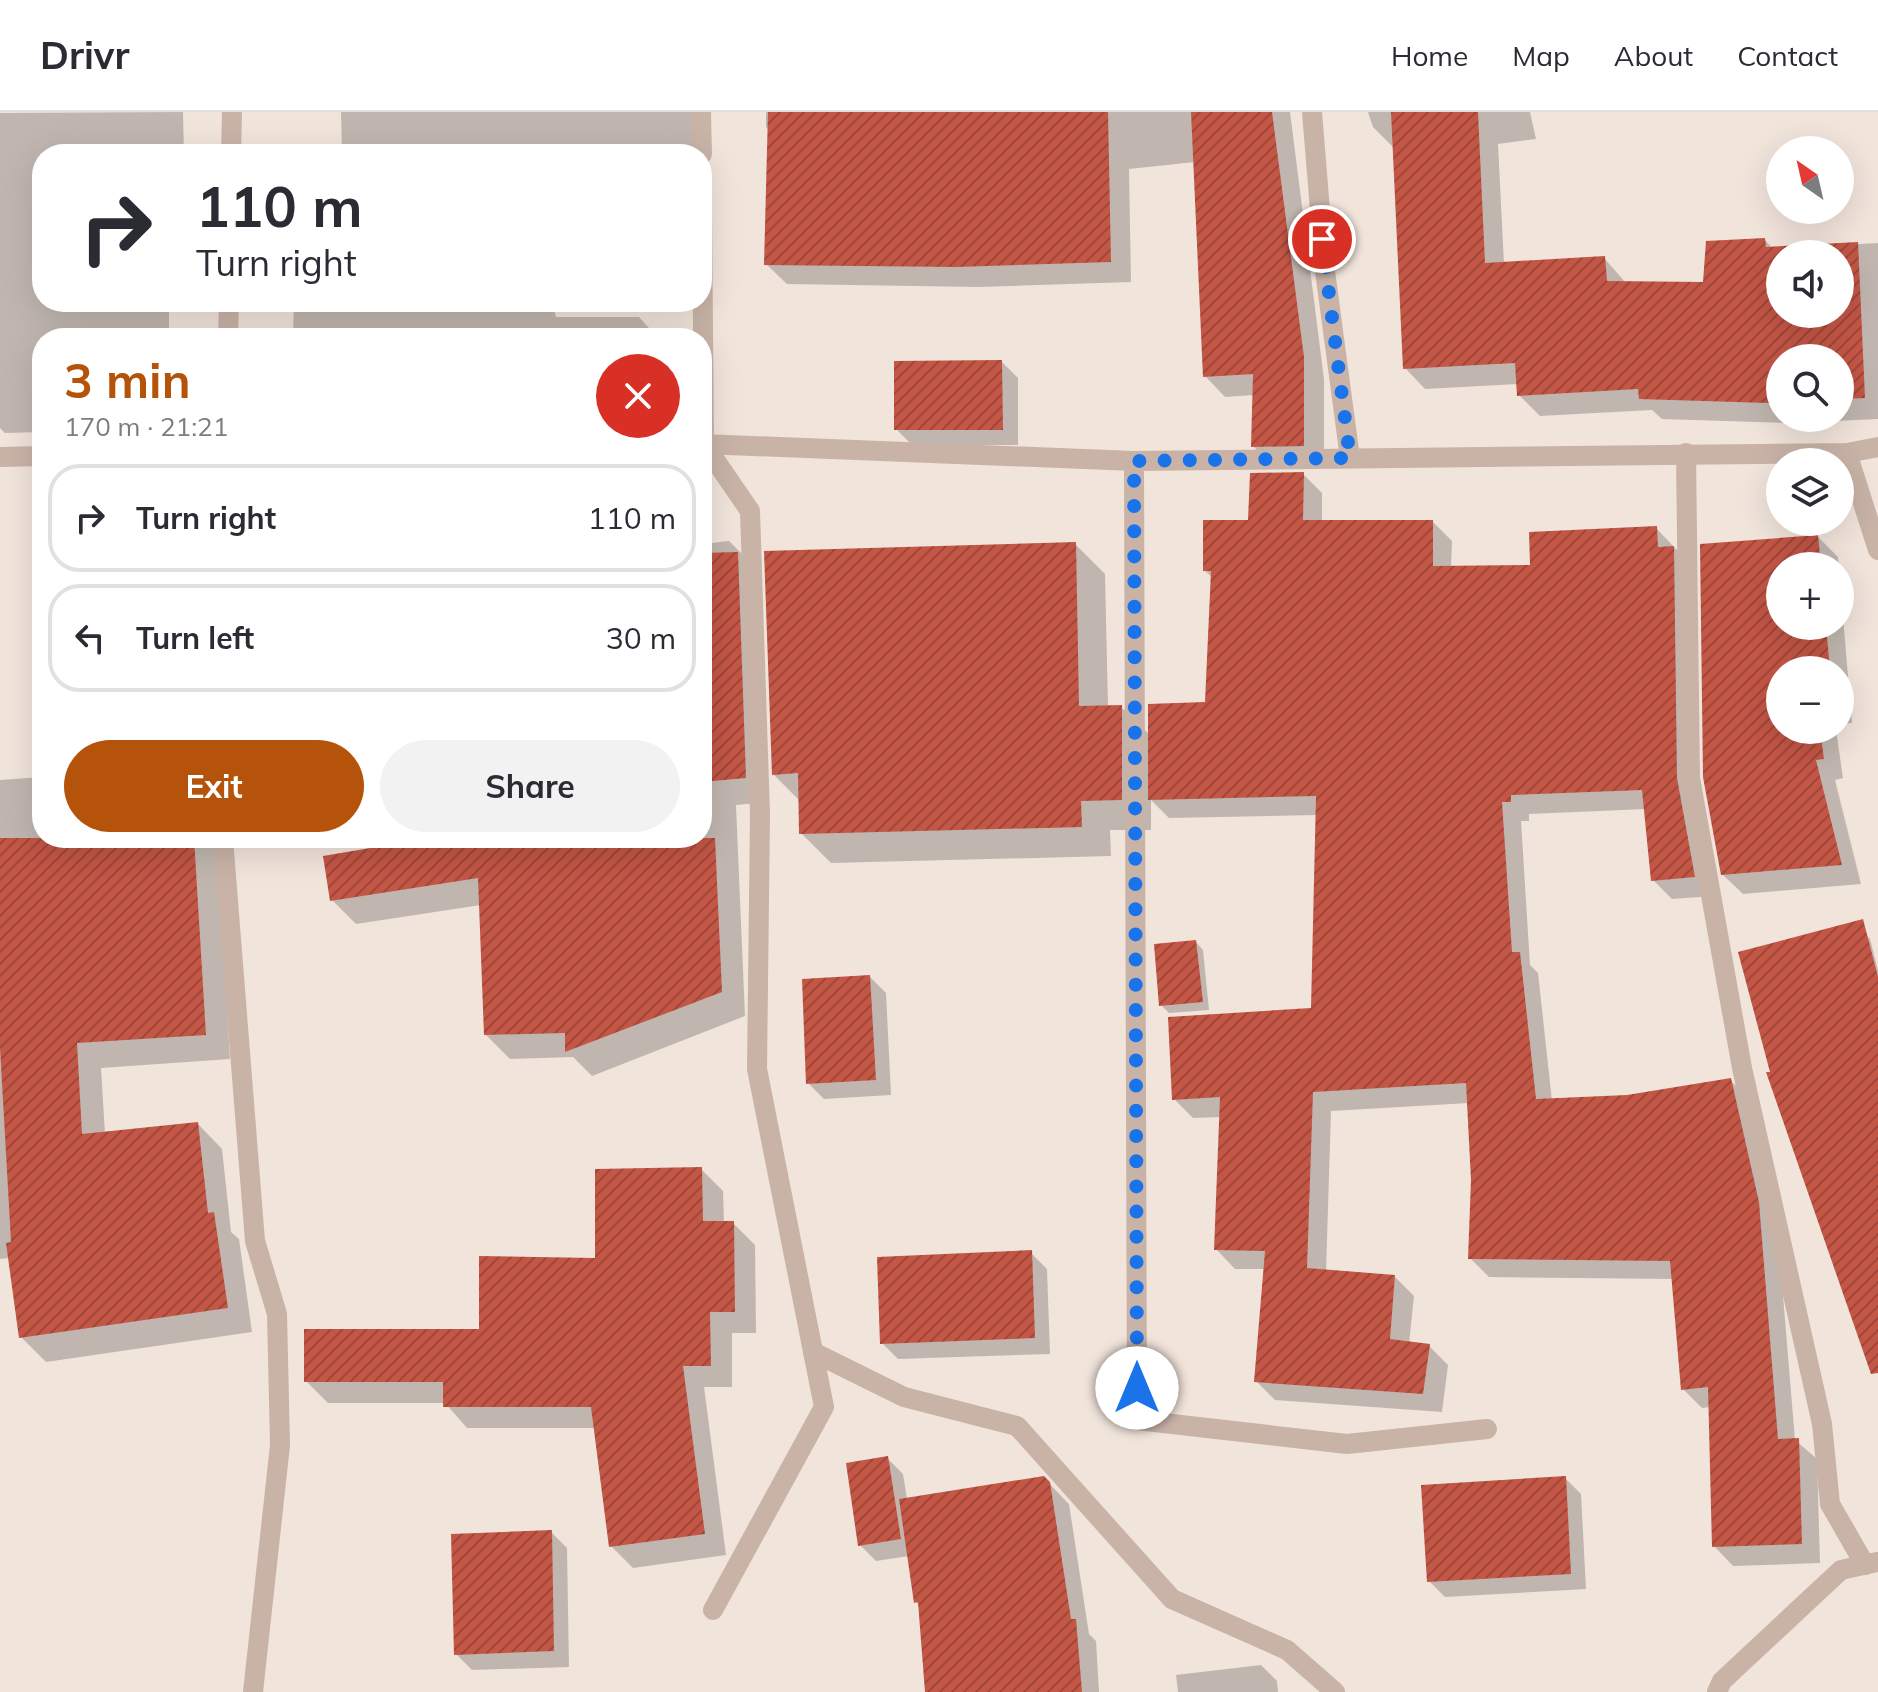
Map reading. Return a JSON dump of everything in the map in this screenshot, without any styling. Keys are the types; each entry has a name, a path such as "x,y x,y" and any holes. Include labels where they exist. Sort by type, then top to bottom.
{"street":[{"path":"231,144 232,112"},
{"path":"701,112 702,144"},
{"path":"1312,112 1325,271 1350,458"},
{"path":"712,444 1134,461 1766,453"},
{"path":"1854,452 1878,447"},
{"path":"1686,453 1690,778 1742,1068 1819,1410 1830,1504 1872,1563 1841,1570 1722,1681 1717,1692"},
{"path":"0,457 32,456"},
{"path":"712,457 750,511 760,814 757,1069 824,1407 713,1610"},
{"path":"1134,461 1137,1420 1347,1444 1487,1429"},
{"path":"1854,475 1878,550"},
{"path":"224,848 255,1241 277,1314 280,1445 253,1692"},
{"path":"813,1352 904,1397 1017,1426 1172,1599 1287,1650 1335,1692"}],"building":[{"path":"768,112 1108,112 1111,262 956,267 764,265"},
{"path":"1191,112 1272,112 1304,357 1304,446 1251,447 1253,374 1203,377"},
{"path":"1391,112 1478,112 1485,263 1605,256 1607,281 1703,282 1706,241 1765,238 1766,328 1854,328 1854,242 1858,242 1865,398 1854,398 1854,344 1766,344 1766,403 1639,399 1638,389 1517,396 1515,363 1403,369"},
{"path":"1002,360 1003,430 894,430 894,361"},
{"path":"1304,472 1303,520 1433,520 1433,566 1530,565 1529,532 1657,526 1658,547 1674,546 1677,778 1695,877 1651,881 1642,790 1511,795 1511,802 1502,802 1512,952 1520,952 1536,1099 1627,1095 1731,1078 1759,1202 1778,1439 1799,1438 1802,1544 1712,1547 1708,1387 1681,1390 1670,1261 1468,1259 1471,1180 1466,1083 1313,1092 1307,1268 1395,1275 1390,1339 1430,1344 1423,1394 1254,1382 1265,1251 1214,1250 1220,1097 1172,1100 1168,1017 1311,1008 1316,796 1148,800 1148,704 1205,702 1211,571 1203,571 1203,520 1248,520 1250,473"},
{"path":"1818,536 1820,552 1766,552 1766,640 1827,640 1829,656 1766,656 1766,744 1822,744 1824,759 1816,760 1842,865 1721,875 1703,777 1700,544"},
{"path":"1076,542 1079,706 1122,705 1122,800 1081,801 1082,827 799,834 798,773 772,775 764,551"},
{"path":"738,552 746,778 712,781 712,553"},
{"path":"0,838 32,838 32,848 195,848 206,1035 77,1043 82,1134 198,1122 208,1213 214,1212 228,1308 19,1338 6,1243 11,1242 0,1047"},
{"path":"712,838 715,838 722,992 565,1052 565,1033 484,1035 478,878 330,901 323,856 370,848 712,848"},
{"path":"1863,919 1878,977 1878,1373 1871,1374 1766,1072 1770,1072 1738,952"},
{"path":"1196,940 1203,1002 1159,1006 1154,944"},
{"path":"870,975 876,1080 806,1084 802,979"},
{"path":"702,1167 703,1221 734,1221 735,1312 710,1312 711,1366 683,1366 705,1534 609,1547 591,1407 443,1407 443,1382 304,1382 304,1329 479,1329 479,1256 595,1258 595,1169"},
{"path":"1032,1250 1035,1338 880,1344 877,1257"},
{"path":"888,1456 901,1539 858,1546 846,1463"},
{"path":"1044,1476 1050,1482 1071,1619 1076,1619 1082,1692 925,1692 918,1602 914,1603 899,1499"},
{"path":"1566,1476 1571,1574 1427,1582 1421,1485"},
{"path":"552,1530 554,1651 454,1655 451,1534"}],"route":[{"path":"1137,1388 1134,461 1350,458 1322,239"}]}
